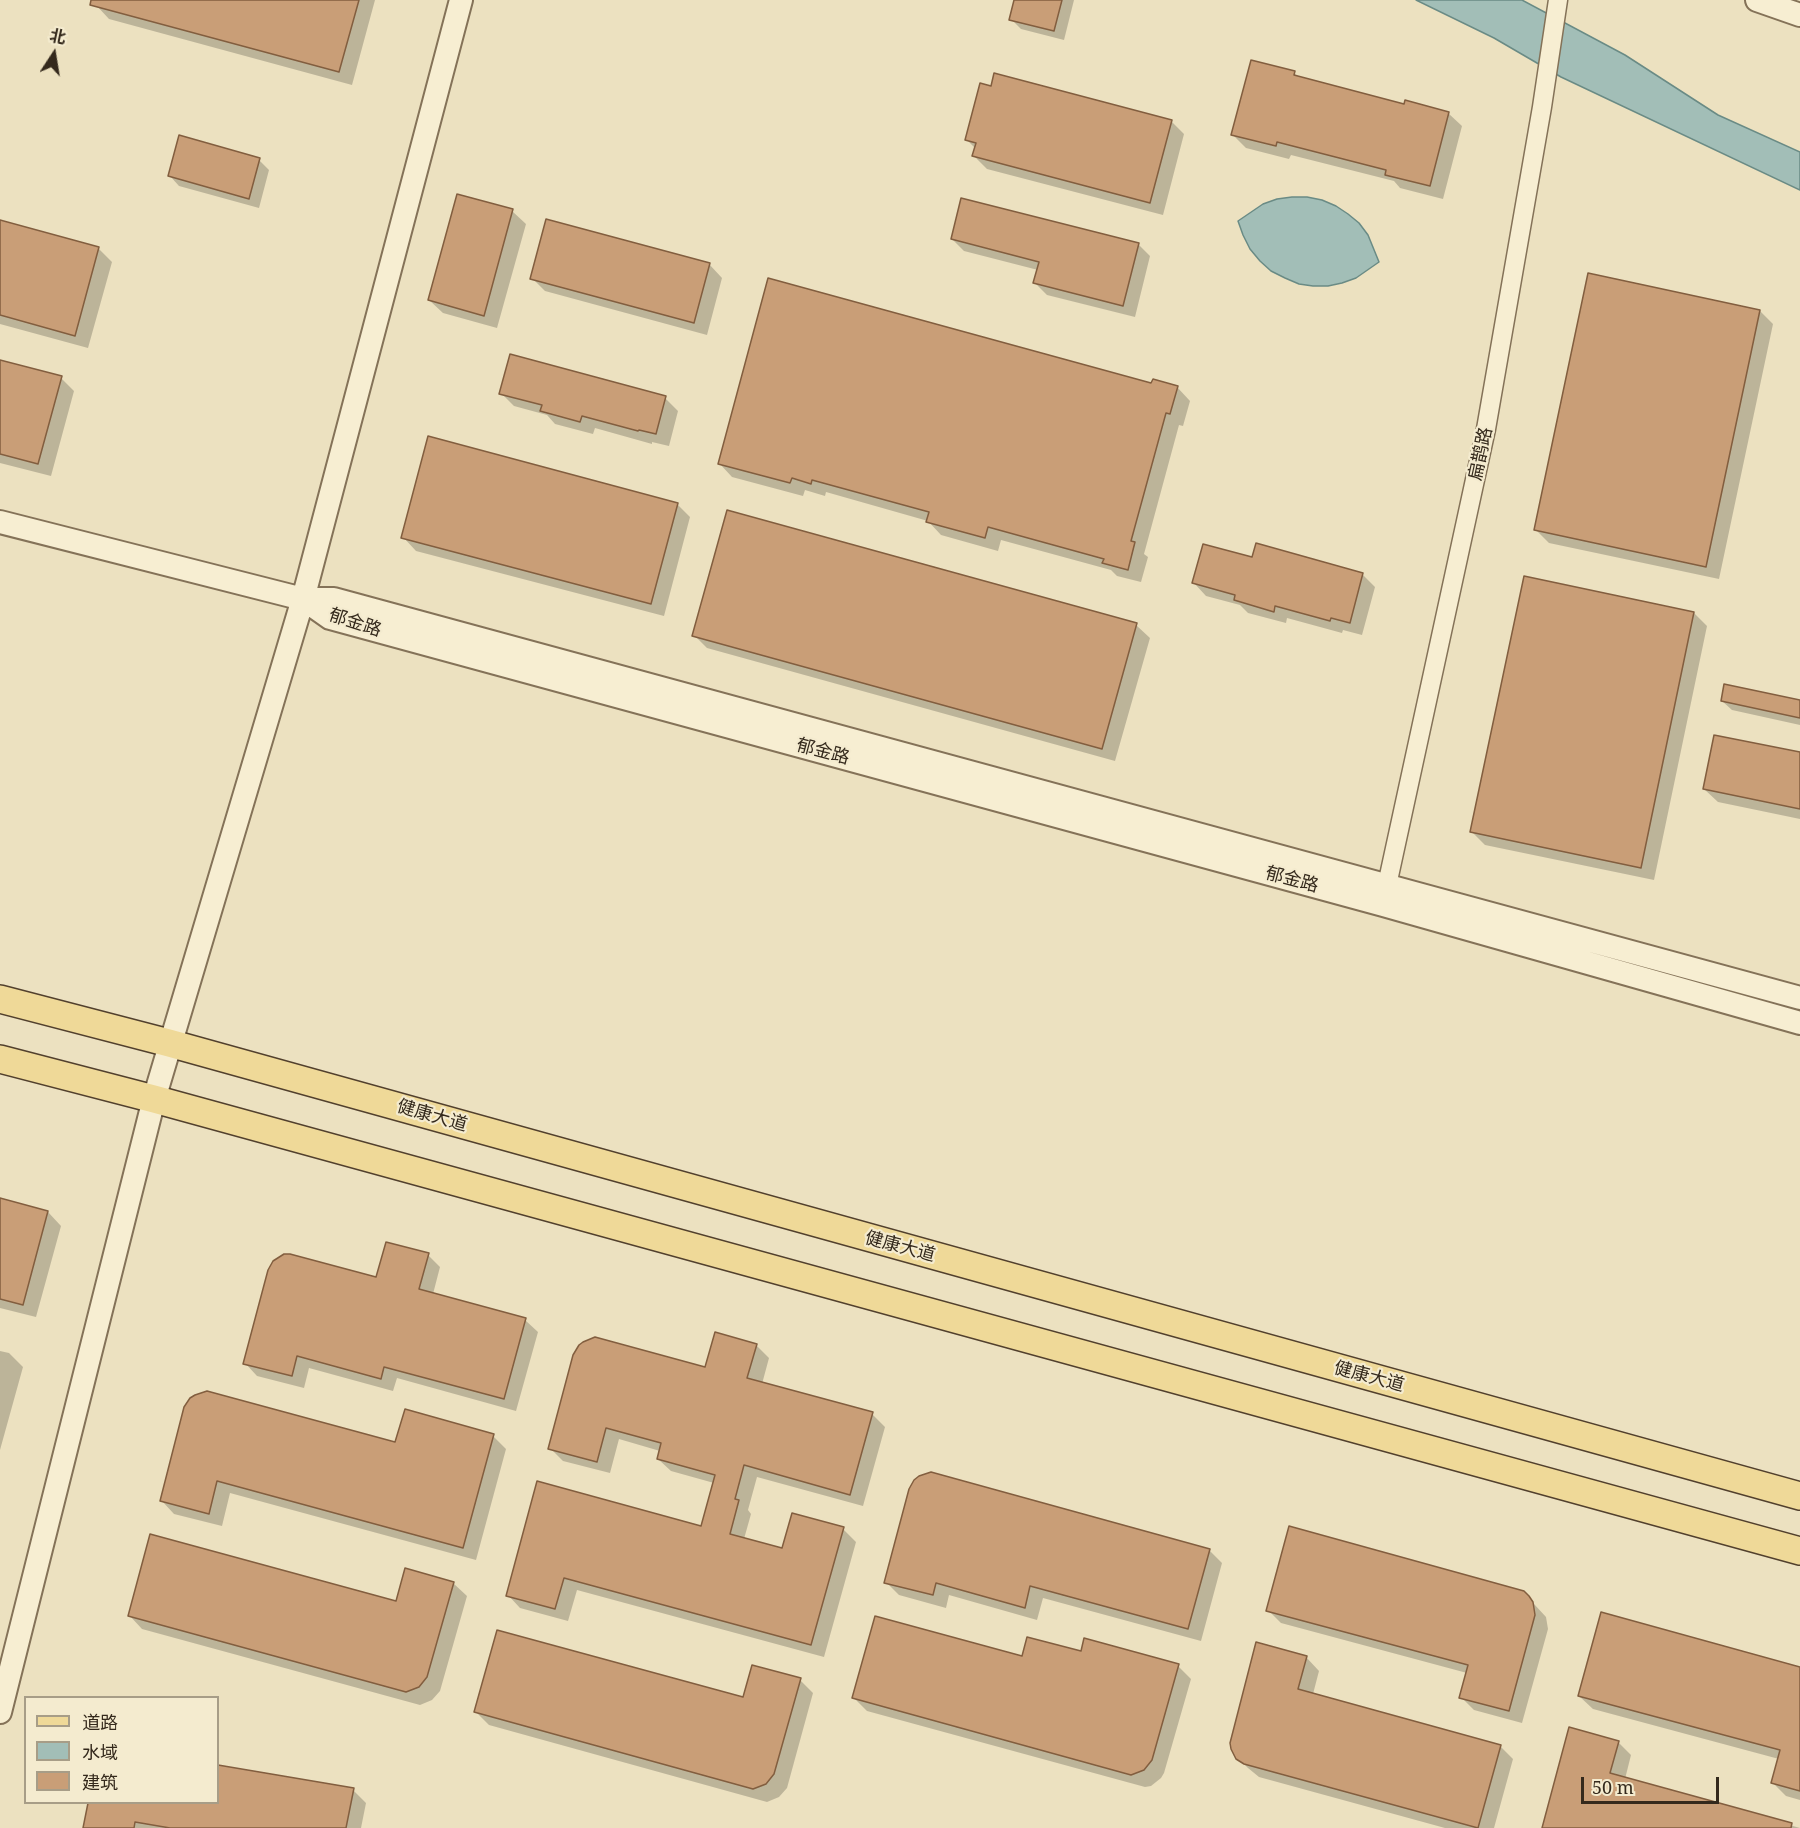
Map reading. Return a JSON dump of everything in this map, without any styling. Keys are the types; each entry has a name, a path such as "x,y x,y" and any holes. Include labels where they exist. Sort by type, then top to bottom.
{"main road":[{"name":"健康大道","path":"0,999 169,1043 1800,1496"},
{"path":"0,1059 154,1099 1498,1470 1800,1551"}],"street":[{"path":"0,1712 169,1043 303,599 461,0"},
{"name":"扁鹊路","path":"1385,895 1486,429 1542,107 1558,0"},
{"path":"1757,0 1800,15"},
{"path":"0,522 303,599"},
{"name":"郁金路","path":"303,599 330,618 341,621 1385,895 1800,999"},
{"name":"郁金路","path":"1385,895 1800,1023"}],"water":[{"path":"1416,0 1522,0 1625,55 1718,115 1800,152 1800,190 1561,77 1494,38"},
{"path":"1292,197 1322,200 1348,214 1368,235 1379,262 1356,278 1328,286 1299,284 1271,271 1250,249 1238,221 1263,204"}],"building":[{"path":"91,0 359,0 339,72 90,5"},
{"path":"1014,0 1062,0 1054,31 1009,20"},
{"path":"1251,60 1295,71 1294,75 1404,104 1405,100 1449,112 1430,186 1385,175 1386,170 1277,142 1276,146 1231,135"},
{"path":"994,73 1172,120 1150,203 972,156 976,143 965,140 980,83 991,86"},
{"path":"179,135 260,158 249,199 168,176"},
{"path":"457,194 513,209 484,316 428,300"},
{"path":"961,198 1139,243 1123,306 1033,283 1039,262 951,239"},
{"path":"546,219 710,263 694,323 530,279"},
{"path":"0,220 99,247 75,336 0,315"},
{"path":"1588,273 1760,310 1706,567 1534,530"},
{"path":"768,278 1151,383 1153,379 1178,386 1170,414 1166,413 1131,541 1135,542 1128,570 1102,563 1104,559 988,527 985,538 926,522 929,512 812,480 811,484 792,478 790,483 718,464"},
{"path":"510,354 666,396 656,434 582,416 580,422 540,411 542,405 499,394"},
{"path":"0,360 62,376 38,464 0,454"},
{"path":"428,436 678,503 651,604 401,538"},
{"path":"727,510 1137,623 1102,749 692,636"},
{"path":"1256,543 1363,573 1350,623 1331,618 1330,621 1275,606 1274,612 1234,600 1235,595 1192,583 1203,544 1252,557"},
{"path":"1524,576 1694,612 1641,868 1470,832"},
{"path":"1724,684 1800,700 1800,718 1721,701"},
{"path":"1714,735 1800,752 1800,809 1703,789"},
{"path":"0,1198 48,1211 23,1305 0,1299"},
{"path":"386,1242 429,1253 419,1289 526,1318 504,1399 384,1367 381,1379 297,1356 292,1376 243,1364 268,1270 273,1261 284,1254 290,1254 376,1277"},
{"path":"715,1332 757,1344 747,1378 873,1412 850,1495 744,1465 735,1499 739,1500 730,1534 782,1548 792,1513 844,1527 811,1645 564,1578 555,1609 506,1596 537,1481 701,1526 715,1475 657,1459 661,1443 606,1428 597,1462 548,1449 573,1355 583,1342 595,1337 705,1367"},
{"path":"207,1391 395,1442 405,1409 494,1434 463,1548 217,1481 209,1514 160,1501 184,1407 190,1398"},
{"path":"931,1472 1210,1549 1188,1629 1030,1586 1025,1608 936,1583 933,1595 884,1583 909,1489 919,1476"},
{"path":"1289,1526 1524,1591 1533,1602 1535,1615 1509,1711 1459,1698 1468,1665 1266,1611"},
{"path":"150,1534 396,1601 405,1568 454,1582 427,1677 419,1687 406,1692 128,1616"},
{"path":"1601,1612 1800,1667 1800,1791 1771,1783 1780,1750 1578,1696"},
{"path":"875,1616 1022,1656 1027,1637 1081,1651 1084,1638 1179,1664 1152,1760 1144,1770 1131,1775 852,1698"},
{"path":"497,1630 743,1697 752,1665 801,1678 774,1774 766,1784 753,1789 474,1712"},
{"path":"1256,1642 1307,1656 1298,1689 1501,1745 1478,1828 1244,1764 1236,1759 1230,1743"},
{"path":"1569,1727 1619,1741 1610,1773 1792,1823 1791,1828 1542,1828"},
{"path":"219,1765 354,1788 346,1828 170,1828 135,1822 134,1828 83,1828 88,1804 219,1804"}]}
